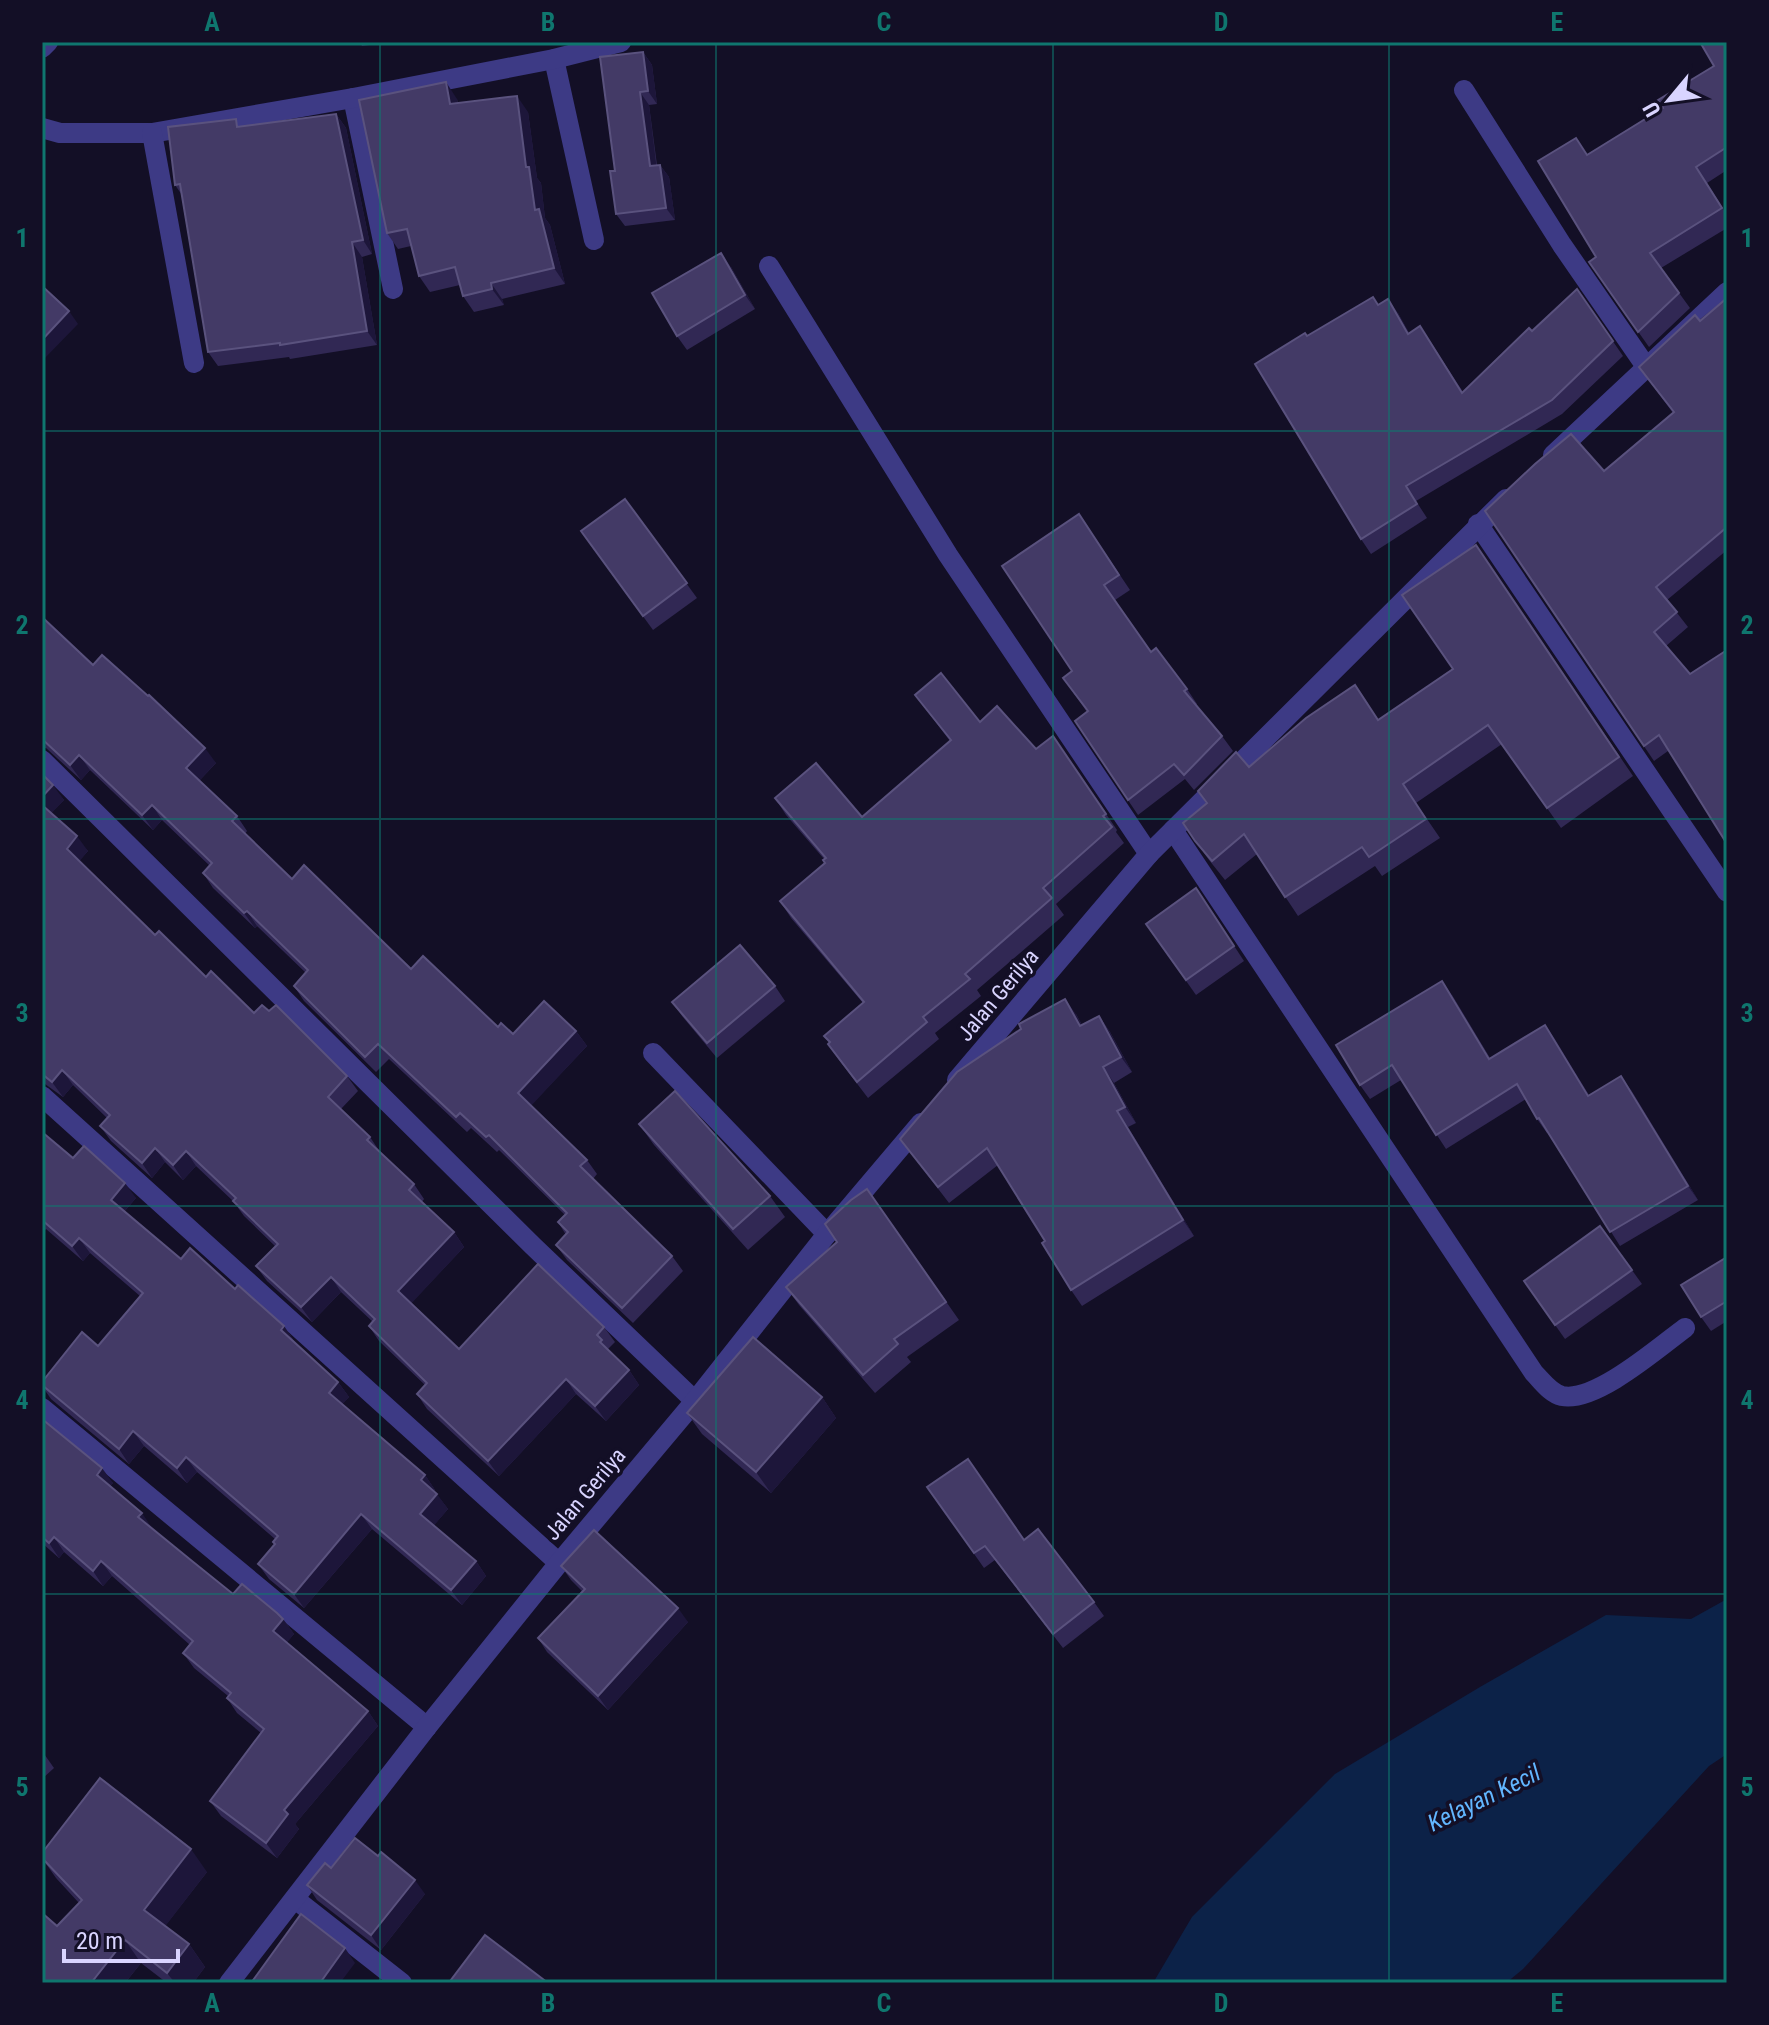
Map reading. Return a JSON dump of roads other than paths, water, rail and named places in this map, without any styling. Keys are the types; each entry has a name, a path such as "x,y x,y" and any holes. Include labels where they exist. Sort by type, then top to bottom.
{"street":[{"path":"42,48 48,42"},
{"path":"42,128 60,133 152,133 554,59 621,42"},
{"path":"554,59 594,240"},
{"path":"1464,90 1562,245 1647,368"},
{"path":"353,98 393,289"},
{"path":"152,133 194,363"},
{"path":"769,266 948,555 1149,854"},
{"name":"Jalan Gerilya","path":"229,1983 427,1727 695,1401 827,1234 1149,854 1478,524 1727,292"},
{"path":"1478,524 1727,892"},
{"path":"42,760 533,1246 695,1401"},
{"path":"1173,830 1534,1373 1549,1390 1562,1396 1583,1396 1612,1381 1685,1328"},
{"path":"653,1053 827,1234"},
{"path":"42,1096 559,1563"},
{"path":"42,1408 427,1727"},
{"path":"295,1899 402,1983"}],"water":[{"name":"Kelayan Kecil","path":"1727,1599 1727,1754 1709,1766 1523,1969 1506,1983 1153,1983 1192,1917 1335,1774 1606,1615 1691,1619"}]}
